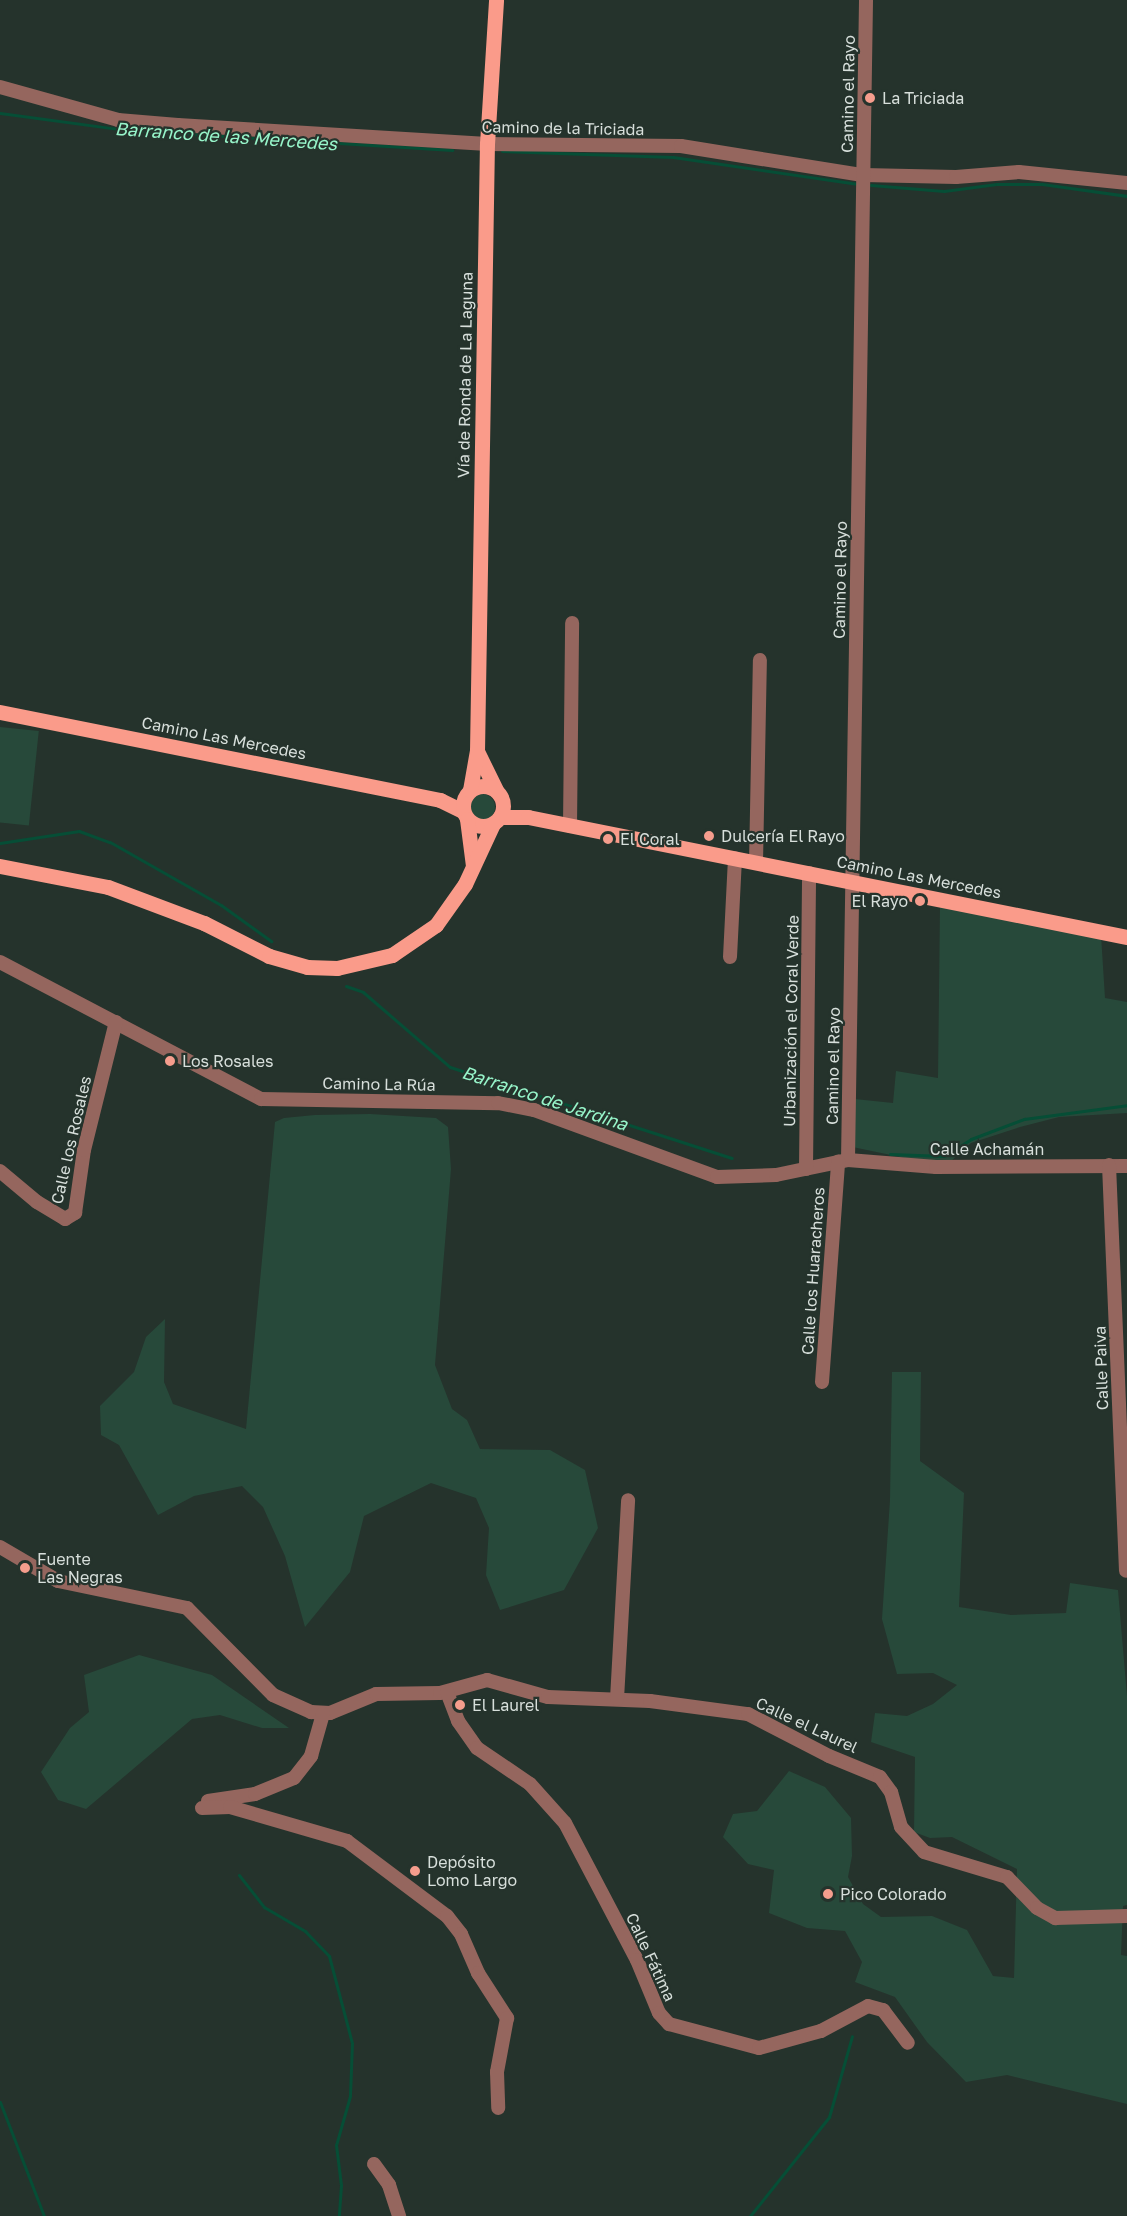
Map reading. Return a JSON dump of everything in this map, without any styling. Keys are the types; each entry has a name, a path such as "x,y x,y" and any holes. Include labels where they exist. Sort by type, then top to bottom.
{"main road":[{"name":"Vía de Ronda de La Laguna","path":"468,792 477,751 487,144 496,0"},
{"name":"Camino Las Mercedes","path":"0,712 440,800 465,815"},
{"name":"Vía de Ronda de La Laguna","path":"477,751 498,794"},
{"path":"0,866 108,887 204,923 269,956 307,967 337,968 384,958 417,941 453,904 473,866 496,820 498,794 483,786 468,792 465,815 473,866"},
{"name":"Camino Las Mercedes","path":"440,800 468,792"},
{"name":"Camino Las Mercedes","path":"498,794 528,817"},
{"path":"465,815 479,826 496,820"},
{"name":"Camino Las Mercedes","path":"496,820 528,817 1127,937"}],"street":[{"name":"Camino el Rayo","path":"843,1161 853,882 866,0"},
{"name":"Camino de la Triciada","path":"0,87 118,120 487,144 681,146 863,175 956,177 1019,172 1127,183"},
{"path":"570,826 572,623"},
{"path":"756,863 760,660"},
{"path":"730,957 735,858"},
{"name":"Urbanización el Coral Verde","path":"806,1169 809,873"},
{"name":"Camino La Rúa","path":"0,962 261,1099 498,1103 534,1110 717,1178 806,1169 843,1161"},
{"name":"Calle los Rosales","path":"0,1171 37,1202 65,1219 75,1213 84,1150 116,1022"},
{"name":"Calle Achamán","path":"843,1161 936,1167 1127,1166"},
{"name":"Calle los Huaracheros","path":"822,1382 843,1161"},
{"name":"Calle Paiva","path":"1109,1165 1121,1308 1126,1571"},
{"path":"617,1700 628,1500"},
{"path":"0,1547 58,1581 96,1592 182,1605 199,1617 279,1700 323,1714 311,1756 294,1778 247,1796 215,1798 202,1808 245,1811 347,1841 366,1851 436,1905 457,1927 478,1973 505,2013 506,2035 497,2072 498,2108"},
{"name":"Calle el Laurel","path":"323,1714 376,1694 447,1692 487,1680 548,1697 617,1700 756,1717 829,1756 880,1777 891,1792 901,1827 912,1843 924,1852 1007,1877 1037,1908 1054,1918 1127,1916"},
{"name":"Calle Fátima","path":"447,1692 458,1721 477,1748 530,1784 565,1823 637,1960 659,2013 669,2024 759,2048 821,2031 868,2006 883,2010 908,2043"},
{"path":"374,2164 389,2185 399,2216"}],"green space":[{"path":"0,727 39,731 29,826 0,823"},
{"path":"482,794 491,798 495,807 491,816 482,820 473,816 469,807 473,798"},
{"path":"940,905 1101,935 1105,998 1127,1002 1127,1113 1059,1117 1020,1127 971,1143 950,1162 934,1164 843,1145 845,1098 893,1103 896,1071 938,1078"},
{"path":"370,1114 436,1118 448,1127 451,1169 435,1365 452,1409 467,1420 480,1449 550,1450 585,1470 598,1528 564,1590 500,1610 486,1575 489,1528 476,1498 431,1483 364,1516 350,1572 305,1627 285,1556 263,1507 242,1486 194,1496 158,1515 119,1445 101,1435 100,1406 134,1372 146,1337 165,1319 164,1382 173,1404 246,1429 275,1122 284,1118 315,1115"},
{"path":"892,1372 921,1372 920,1461 964,1493 959,1607 1011,1615 1066,1613 1070,1583 1118,1590 1127,1696 1127,1905 1123,1906 1121,1955 1127,1956 1127,2104 1007,2075 966,2082 927,2042 895,1997 855,1982 862,1962 845,1931 807,1928 769,1913 774,1870 748,1864 723,1837 733,1814 757,1811 789,1771 825,1787 851,1818 852,1856 848,1877 863,1904 881,1917 932,1916 967,1930 993,1976 1014,1978 1017,1869 952,1837 930,1838 914,1832 915,1757 871,1742 875,1713 907,1716 933,1704 957,1685 933,1673 897,1674 882,1619 890,1500"},
{"path":"139,1655 212,1675 289,1728 262,1728 220,1715 192,1719 86,1809 58,1800 41,1772 70,1728 89,1712 84,1675"}],"waterway":[{"name":"Barranco de las Mercedes","path":"0,113 125,130 452,150"},
{"name":"Barranco de las Mercedes","path":"502,151 673,157 858,184"},
{"name":"Barranco de las Mercedes","path":"871,185 944,191 997,184 1042,184 1127,196"},
{"path":"0,843 79,831 110,842 221,905 271,941"},
{"name":"Barranco de Jardina","path":"346,986 363,992 450,1067 732,1158"},
{"name":"Barranco de Jardina","path":"890,1154 944,1156 971,1139 1024,1119 1127,1105"},
{"path":"239,1875 264,1907 305,1931 329,1956 352,2043 350,2096 336,2145 341,2185 339,2216"},
{"path":"750,2216 829,2117 852,2036"},
{"path":"0,2102 44,2216"}],"place":[{"name":"La Triciada","path":"870,98"},
{"name":"Dulcería El Rayo","path":"709,836"},
{"name":"El Coral","path":"608,839"},
{"name":"El Rayo","path":"920,901"},
{"name":"Los Rosales","path":"170,1061"},
{"name":"Fuente Las Negras","path":"25,1568"},
{"name":"El Laurel","path":"460,1705"},
{"name":"Depósito Lomo Largo","path":"415,1871"},
{"name":"Pico Colorado","path":"828,1894"}]}
